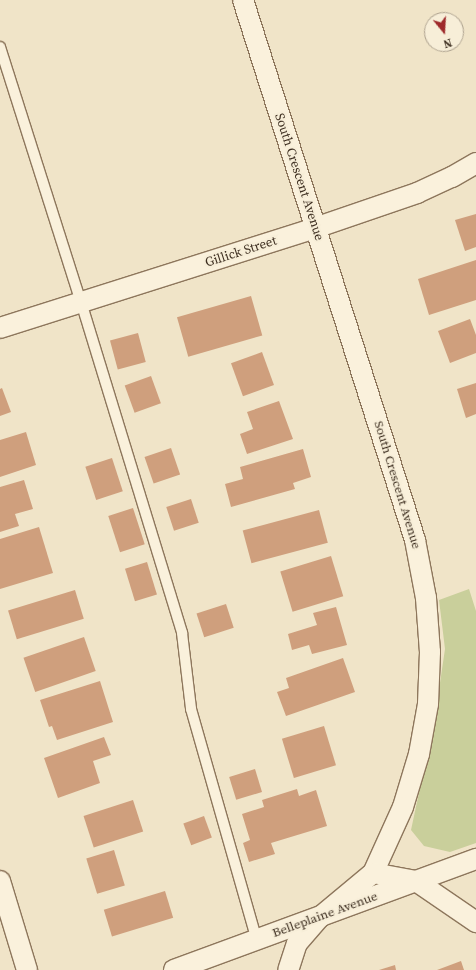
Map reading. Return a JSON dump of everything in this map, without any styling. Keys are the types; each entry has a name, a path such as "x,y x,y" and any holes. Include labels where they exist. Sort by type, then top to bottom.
{"street":[{"name":"South Crescent Avenue","path":"243,0 415,540 426,598 430,652 428,704 419,754 403,807 373,872 319,918 297,943 288,970"},
{"name":"Gillick Street","path":"0,328 315,228 417,193 452,177 476,163"},
{"name":"Belleplaine Avenue","path":"174,970 319,918 476,859"},
{"path":"373,872 416,881 476,922"},
{"path":"0,881 28,970"}],"lane":[{"path":"0,47 81,302 182,633 191,709 257,940"}],"green space":[{"path":"469,589 476,611 476,843 450,852 424,846 411,830 434,723 445,649 439,600"}],"building":[{"path":"476,214 476,247 465,251 455,220"},
{"path":"476,260 476,300 429,315 418,279"},
{"path":"251,296 262,335 188,357 177,317"},
{"path":"470,319 476,335 476,353 450,363 438,331"},
{"path":"138,333 146,362 118,369 110,341"},
{"path":"262,352 274,385 243,396 231,363"},
{"path":"151,376 161,403 135,413 125,386"},
{"path":"476,383 476,414 466,418 457,389"},
{"path":"2,388 11,412 0,416 0,389"},
{"path":"279,401 293,439 247,454 240,434 253,429 247,412"},
{"path":"26,432 36,465 0,477 0,440"},
{"path":"171,448 180,474 154,484 145,457"},
{"path":"303,449 311,477 293,483 295,489 231,507 225,484 243,479 240,467"},
{"path":"112,458 123,491 96,500 85,467"},
{"path":"24,480 33,509 15,514 19,526 0,532 0,487"},
{"path":"191,499 199,523 174,531 166,507"},
{"path":"133,508 145,544 120,552 108,516"},
{"path":"319,510 328,543 251,563 243,530"},
{"path":"39,527 53,573 0,589 0,539"},
{"path":"331,556 343,596 293,612 280,571"},
{"path":"147,562 157,595 135,601 125,569"},
{"path":"75,590 84,619 17,639 8,610"},
{"path":"226,604 234,628 204,637 197,614"},
{"path":"336,607 347,645 312,654 309,645 292,650 288,634 317,625 313,613"},
{"path":"84,637 96,671 35,692 23,658"},
{"path":"343,658 355,692 286,716 277,692 289,688 286,678"},
{"path":"100,681 113,722 57,740 52,726 49,727 40,700"},
{"path":"324,726 336,765 294,778 282,739"},
{"path":"104,737 111,755 93,761 100,783 58,798 44,758"},
{"path":"255,769 262,792 236,800 229,777"},
{"path":"297,789 299,796 316,790 327,826 271,843 275,854 249,862 243,843 250,840 242,814 264,807 262,800"},
{"path":"133,800 143,831 94,847 84,816"},
{"path":"204,816 212,838 191,845 183,824"},
{"path":"114,850 125,885 97,894 86,858"},
{"path":"165,891 173,918 112,936 104,910"},
{"path":"461,961 464,970 437,970"},
{"path":"395,965 396,970 379,970"}]}
